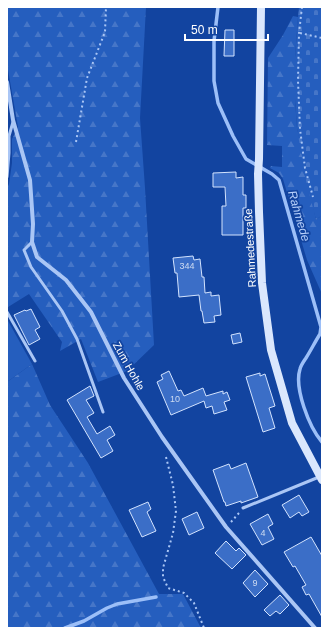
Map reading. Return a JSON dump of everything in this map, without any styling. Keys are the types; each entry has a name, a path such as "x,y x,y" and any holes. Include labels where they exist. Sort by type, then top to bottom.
{"main road":[{"name":"Rahmedestraße","path":"261,7 258,174 262,283 271,350 292,423 321,479"}],"street":[{"name":"Zum Hohle","path":"7,82 13,120 30,180 33,224 32,242 37,257 66,280 91,312 124,378 162,437 226,527 315,628"}],"lane":[{"path":"7,178 9,136 13,120"},
{"path":"32,242 24,250 31,267 62,311 77,339 103,412"},
{"path":"7,312 35,361"},
{"name":"Rahmedestraße","path":"243,508 321,479"}],"path":[{"path":"76,142 87,78 105,32 106,7"},
{"path":"302,7 299,33 298,81 300,129 305,168 313,197"},
{"path":"299,33 322,38"},
{"path":"166,456 174,485 176,511 173,533 163,568 163,578 168,588 184,593 194,603 204,628"},
{"path":"226,527 243,508"}],"green space":[{"path":"7,7 146,7 140,118 154,345 127,371 98,382 81,339 60,351 62,342 29,294 8,307 7,305 7,188 12,163 12,139 18,127 7,64"},
{"path":"299,7 322,7 322,215 316,220 305,177 297,128 295,58"},
{"path":"293,16 298,17 295,58 297,128 316,220 322,215 322,294 307,260 283,179 279,173 270,168 271,166 282,167 282,146 267,145 268,58"},
{"path":"7,319 32,364 7,382"},
{"path":"32,364 50,405 88,463 159,594 183,594 201,628 7,628 7,382"}],"building":[{"path":"225,30 234,30 234,56 224,56"},
{"path":"236,172 236,178 243,177 243,195 246,195 246,208 243,208 243,235 222,235 222,206 226,206 225,187 213,187 213,173"},
{"path":"193,256 194,260 200,259 202,277 204,277 205,293 211,292 211,296 219,295 221,315 214,316 215,322 204,323 199,295 179,297 177,273 175,273 173,258"},
{"path":"31,309 40,327 35,330 40,339 29,345 14,315"},
{"path":"240,333 242,342 233,344 231,335"},
{"path":"169,371 178,391 181,390 184,396 203,388 206,396 223,391 223,394 227,392 230,400 224,402 227,410 214,414 212,406 206,408 204,401 171,415 157,382 163,379 161,375"},
{"path":"260,373 260,376 265,374 275,406 269,408 275,428 263,432 246,377"},
{"path":"90,386 94,396 86,400 94,413 87,417 97,434 110,426 115,435 107,440 113,451 101,458 67,400"},
{"path":"246,463 258,497 226,506 213,470 229,464 231,469"},
{"path":"299,495 309,512 302,516 299,512 290,518 282,505"},
{"path":"148,502 151,509 147,512 156,531 142,537 129,510"},
{"path":"197,512 204,528 189,535 182,519"},
{"path":"268,514 273,524 268,527 274,539 262,545 250,524"},
{"path":"311,537 322,556 322,617 309,594 306,595 302,587 306,585 295,566 293,567 284,552"},
{"path":"226,541 236,551 239,548 246,555 232,569 215,553"},
{"path":"255,570 268,584 255,597 243,583"},
{"path":"280,595 289,605 280,614 276,611 270,616 264,610"}],"waterway":[{"name":"Rahmede","path":"218,7 214,41 214,81 218,103 233,136 246,159 272,174 279,180 321,327 320,334 301,366 299,386 304,407 312,427 322,442"},
{"path":"65,628 84,621 117,604 156,597"}]}
